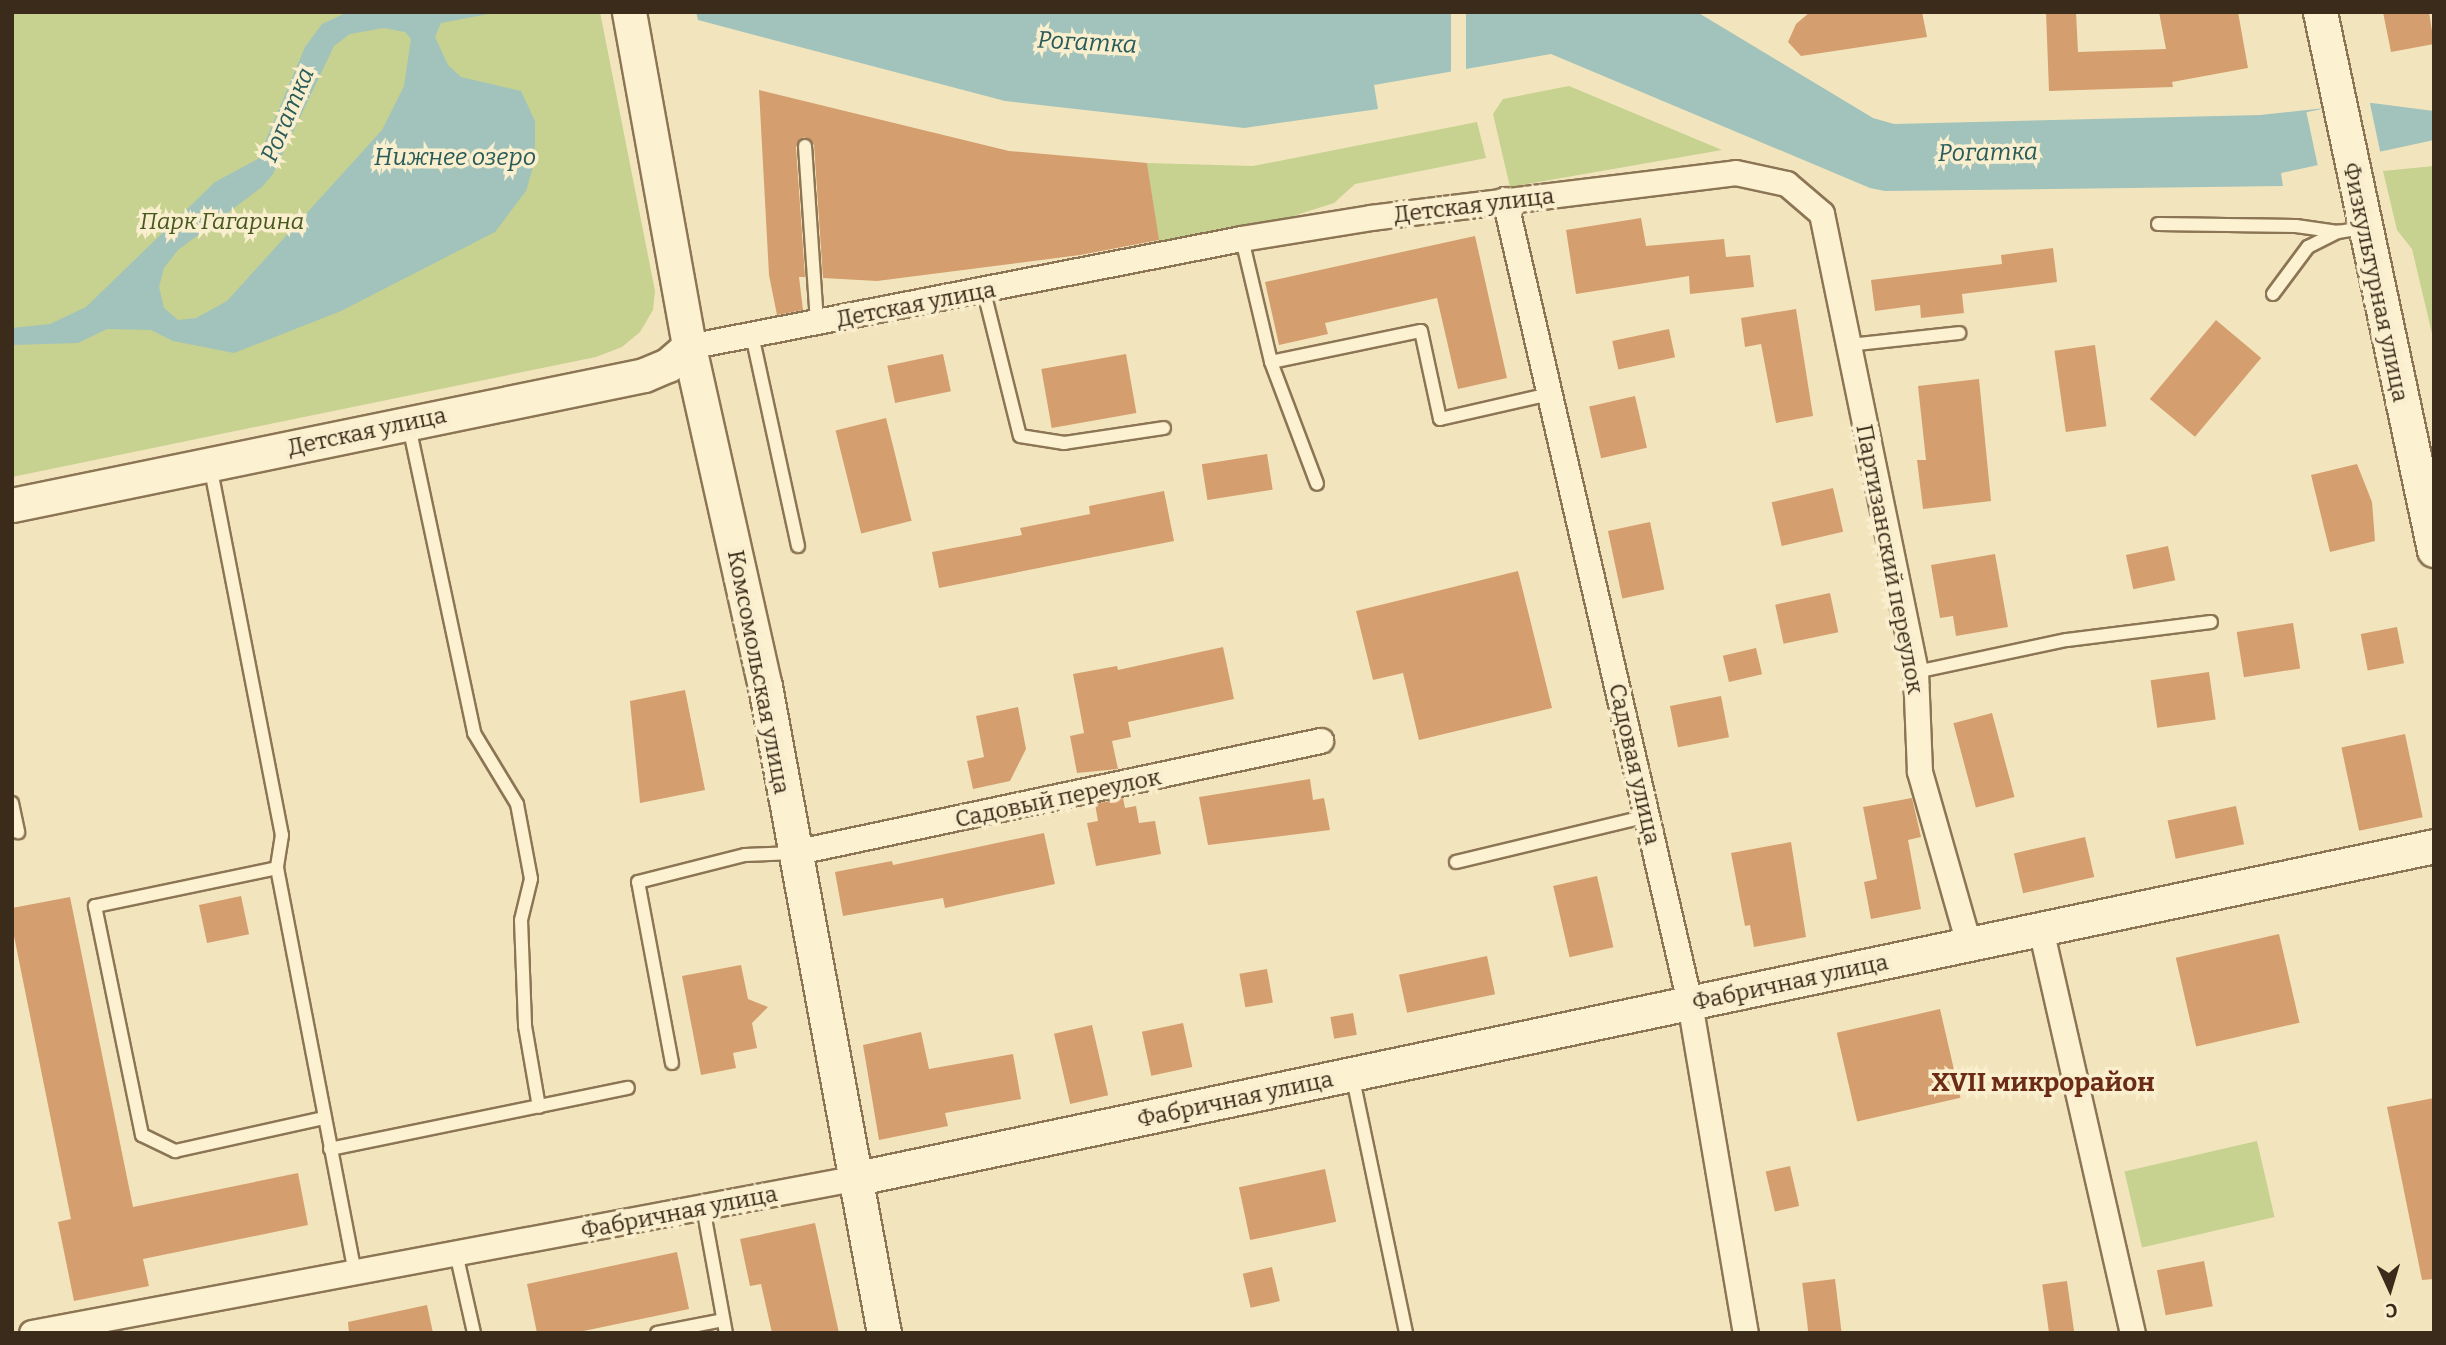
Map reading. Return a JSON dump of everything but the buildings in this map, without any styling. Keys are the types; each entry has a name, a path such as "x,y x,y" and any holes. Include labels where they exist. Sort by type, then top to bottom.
{"street":[{"name":"Физкультурная улица","path":"2320,12 2355,183 2351,230 2416,441 2434,550"},
{"name":"Комсомольская улица","path":"629,13 689,347 765,686 853,1179 884,1333"},
{"name":"Детская улица","path":"12,505 644,375 668,365 689,347 984,292 1242,239 1505,200 1736,173 1787,184 1822,214"},
{"name":"Садовая улица","path":"1505,200 1690,1003 1746,1333"},
{"name":"Партизанский переулок","path":"1822,214 1916,673 1920,772 1969,944"},
{"name":"Садовый переулок","path":"794,853 1321,741"},
{"name":"Фабричная улица","path":"38,1332 853,1179 2434,846"},
{"path":"2041,929 2133,1333"}],"lane":[{"path":"805,146 817,323"},
{"path":"2158,224 2296,226 2351,230"},
{"path":"2273,293 2308,247 2351,230"},
{"path":"1242,239 1271,362 1317,484"},
{"path":"984,292 1020,436 1064,443 1164,428"},
{"path":"1271,362 1420,331 1440,419 1550,394"},
{"path":"1849,345 1959,333"},
{"path":"752,335 798,546"},
{"path":"408,422 474,733 517,804 520,816 531,878 521,920 525,1026 539,1107"},
{"path":"209,464 282,835 276,867 355,1272"},
{"path":"1916,673 2067,640 2211,622"},
{"path":"12,803 18,832"},
{"path":"1456,862 1647,816"},
{"path":"672,1063 638,882 746,855 794,853"},
{"path":"276,867 95,906 142,1135 175,1151 324,1118"},
{"path":"1352,1074 1406,1333"},
{"path":"330,1149 628,1088"},
{"path":"657,1333 724,1326 703,1207"},
{"path":"456,1254 474,1333"}],"green space":[{"name":"Парк Гагарина","path":"12,12 600,12 655,291 653,310 640,332 622,347 596,357 12,477"},
{"path":"1569,86 1722,150 1510,187 1493,114 1503,99"},
{"path":"1477,122 1486,158 1355,184 1334,203 1247,231 1159,245 1147,163 1253,166"},
{"path":"2434,166 2434,342 2412,249 2397,230 2383,171"},
{"path":"2257,1141 2275,1217 2142,1248 2124,1172"}],"water":[{"name":"Нижнее озеро","path":"348,12 499,12 441,23 435,37 448,65 461,77 521,91 535,121 535,160 526,191 495,232 341,311 234,353 173,341 151,330 107,329 78,343 12,345 12,328 50,324 86,307 215,182 258,159 305,47 322,24","holes":["384,28 405,32 411,39 404,86 382,130 227,301 196,318 178,320 164,308 159,287 164,268 178,250 262,187 273,174 334,46 350,34"]},
{"name":"Рогатка","path":"696,12 1697,12 1873,118 1894,124 2260,115 2372,103 2434,111 2434,140 2281,173 2283,186 1885,191 1870,188 1551,54 1374,85 1378,109 1244,128 1005,101 698,20"}],"pier":[{"path":"1451,12 1466,12 1466,76 1451,76"},
{"path":"2369,99 2381,154 2318,167 2306,112"}],"district":[{"name":"XVII микрорайон","path":"2043,1083"}]}
